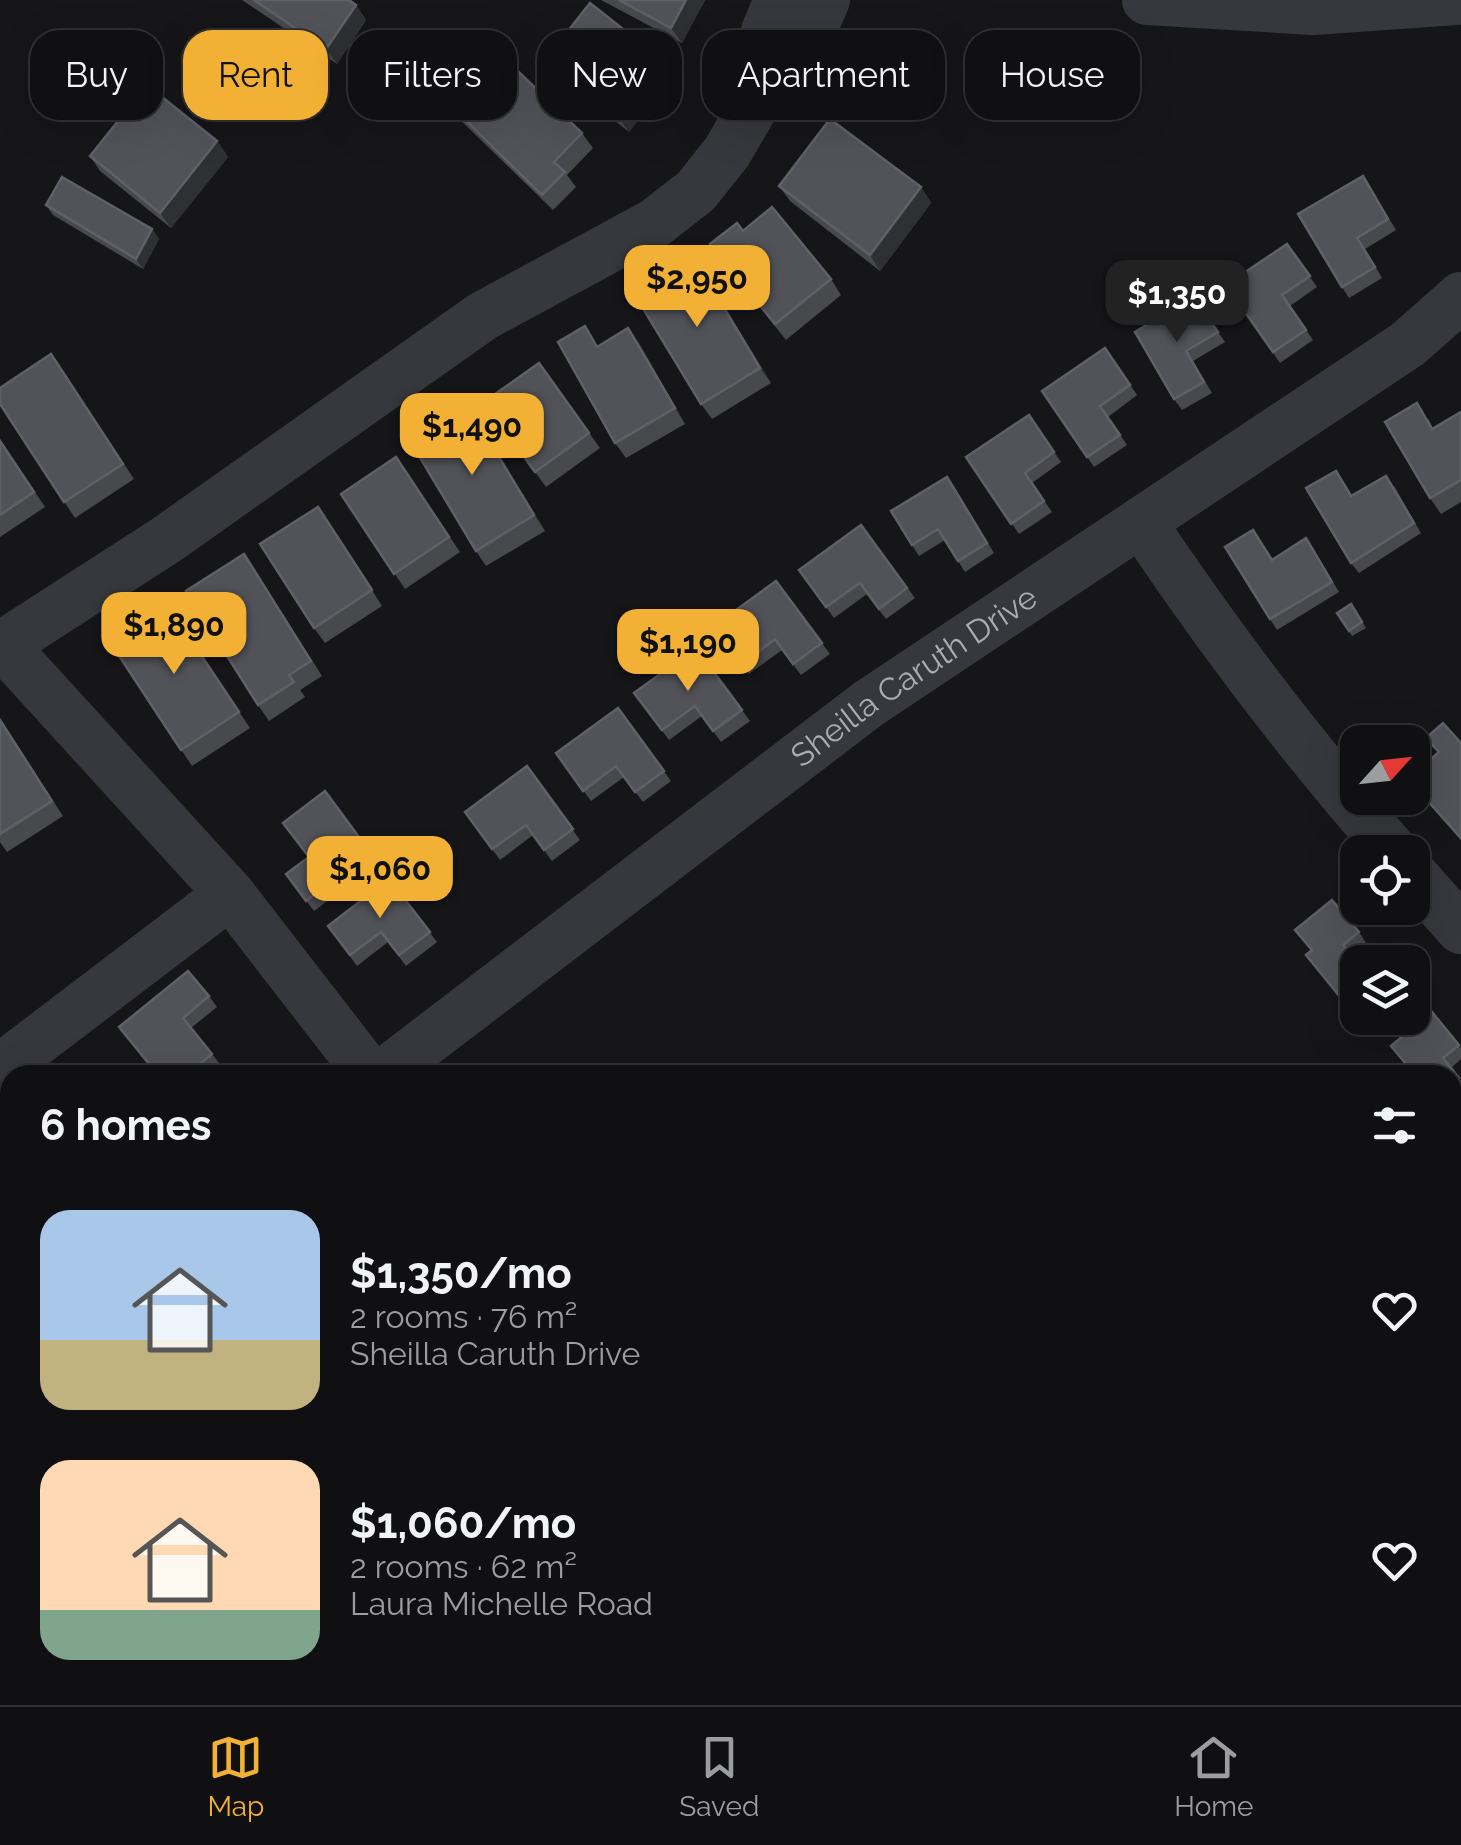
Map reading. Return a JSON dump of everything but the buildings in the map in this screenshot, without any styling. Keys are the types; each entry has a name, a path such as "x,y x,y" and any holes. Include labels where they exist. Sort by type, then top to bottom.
{"street":[{"path":"766,30 779,0"},
{"path":"812,30 825,0"},
{"path":"1148,0 1313,10 1456,0"},
{"path":"362,1065 230,894 1,645 166,540 483,316 655,223 707,178 747,120"},
{"name":"Sheilla Caruth Drive","path":"395,1065 814,743 1408,344 1461,297"},
{"path":"1141,522 1295,734 1380,835"},
{"path":"7,1065 230,894"},
{"path":"1430,894 1461,929"}]}
